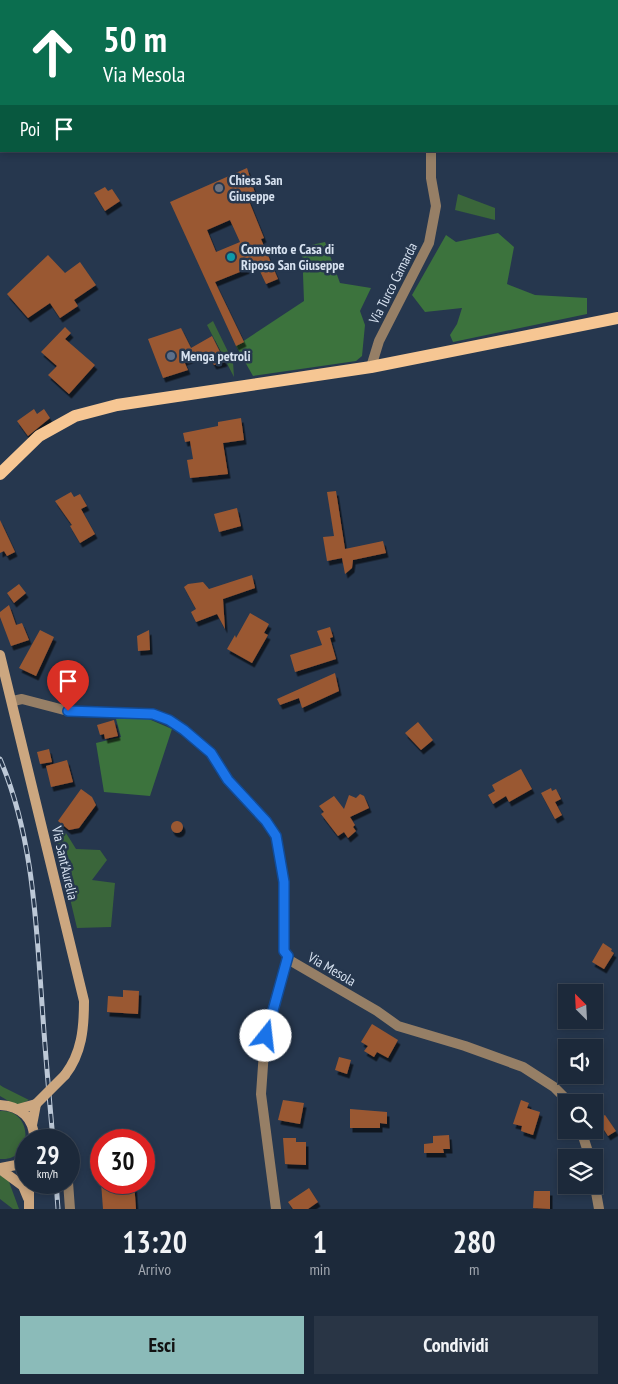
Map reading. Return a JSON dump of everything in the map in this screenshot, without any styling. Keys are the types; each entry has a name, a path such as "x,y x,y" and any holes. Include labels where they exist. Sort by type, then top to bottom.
{"main road":[{"path":"0,474 39,436 75,416 117,405 370,367 618,318"},
{"name":"Via Sant'Aurelia","path":"0,656 13,701 84,1001 84,1033 73,1065 66,1075 36,1104"},
{"path":"7,1105 36,1104 33,1129"},
{"path":"7,1105 32,1125"},
{"path":"0,1168 15,1165"},
{"path":"0,1168 23,1186 28,1198"},
{"path":"28,1194 28,1209"}],"street":[{"name":"Via Turco Camarda","path":"370,367 379,341 429,243 436,206 431,178 431,152"},
{"name":"Via Mesola","path":"13,701 22,699 68,711 153,714 169,720 184,730 211,753 228,780 266,821 276,836 284,882 284,951 291,961 377,1011 398,1026 465,1046 522,1067 554,1087 561,1094"},
{"path":"276,1209 261,1094 266,1036 288,956"},
{"path":"69,1194 70,1209"},
{"path":"596,1194 599,1209"}],"green space":[{"path":"458,194 495,208 495,220 455,210"},
{"path":"498,233 514,247 507,284 535,295 587,298 587,314 453,342 450,335 457,324 462,308 425,312 412,295 446,235 456,242"},
{"path":"325,242 340,283 371,288 360,311 365,325 362,356 356,361 253,376 236,346 304,301 302,247"},
{"path":"213,321 233,362 234,377 207,325"},
{"path":"144,717 172,729 150,796 104,792 96,743 121,737 116,719"},
{"path":"53,827 66,833 76,849 100,850 107,860 92,880 115,883 111,927 77,928"},
{"path":"0,1085 29,1100 17,1106 0,1096"},
{"path":"0,1111 11,1112 19,1118 25,1129 15,1129 15,1155 11,1158 0,1159"},
{"path":"0,1175 8,1179 19,1209 13,1209 0,1199"}],"building":[{"name":"Convento e Casa di Riposo San Giuseppe","path":"247,168 255,193 247,196 264,238 261,239 278,279 266,284 257,265 215,282 244,342 236,346 170,202","holes":["230,220 240,242 216,252 207,230"]},
{"path":"105,187 108,191 112,189 120,201 105,211 94,193"},
{"path":"48,255 65,273 80,262 96,285 74,300 78,306 60,318 50,303 28,318 7,294"},
{"path":"65,327 71,333 65,339 95,365 69,394 48,375 57,366 41,352"},
{"path":"181,328 191,348 212,336 225,362 214,365 207,353 184,361 188,370 163,378 148,339"},
{"path":"34,409 37,414 44,409 50,418 28,436 17,421"},
{"path":"241,418 244,440 223,443 228,474 190,478 187,460 193,459 190,441 185,442 183,433 218,426 218,422"},
{"path":"336,491 345,549 383,541 386,553 353,560 352,568 345,574 342,558 327,561 323,537 334,536 327,492"},
{"path":"71,492 74,497 80,494 87,506 81,509 95,534 80,543 70,526 72,525 55,501"},
{"path":"237,508 241,526 219,532 214,514"},
{"path":"0,520 15,552 7,556 4,551 0,553"},
{"path":"252,575 255,588 223,599 225,629 217,614 196,622 191,612 196,609 184,587 188,584 203,582 209,589"},
{"path":"19,584 26,593 14,603 7,593"},
{"path":"9,605 16,625 22,623 29,640 11,646 0,617 0,612"},
{"path":"250,613 269,624 264,633 268,635 252,663 227,649 235,635 236,638"},
{"path":"330,627 333,637 330,638 336,659 295,672 290,655 322,645 317,631"},
{"path":"40,630 54,637 36,676 19,668"},
{"path":"149,630 150,650 138,651 137,636"},
{"path":"335,673 339,691 302,708 299,698 280,705 277,699"},
{"path":"114,720 118,736 105,739 104,734 100,735 97,725"},
{"path":"418,722 433,740 421,750 405,733"},
{"path":"49,749 52,762 40,764 37,752"},
{"path":"67,760 73,782 51,787 46,766"},
{"path":"521,769 532,789 509,802 506,796 493,804 488,795 495,791 492,785"},
{"path":"551,788 552,791 556,789 561,799 555,802 562,815 555,819 541,793"},
{"path":"81,789 92,797 96,805 79,828 69,830 58,821"},
{"path":"360,794 364,796 369,808 350,817 356,831 348,838 344,832 338,836 321,814 324,812 319,806 334,796 344,809 349,795 356,798"},
{"path":"179,821 182,822 182,832 175,833 172,832 171,825 172,822"},
{"path":"603,943 612,949 611,951 614,953 604,969 592,962"},
{"path":"123,990 139,991 138,1014 107,1012 108,996 123,997"},
{"path":"372,1024 398,1040 388,1058 377,1052 374,1057 364,1051 368,1046 361,1042"},
{"path":"339,1057 351,1060 347,1074 335,1070"},
{"path":"283,1100 304,1103 300,1124 278,1120"},
{"path":"521,1100 529,1103 527,1108 540,1112 533,1135 521,1131 522,1126 513,1124"},
{"path":"350,1109 387,1112 387,1124 380,1123 380,1128 350,1128"},
{"path":"605,1115 616,1131 608,1136 603,1128 603,1116"},
{"path":"449,1135 450,1149 443,1149 444,1153 424,1153 424,1144 433,1143 433,1136"},
{"path":"283,1138 296,1138 296,1142 306,1142 306,1165 285,1164"},
{"path":"309,1188 318,1202 308,1209 293,1209 288,1202"},
{"path":"534,1191 550,1191 550,1209 533,1208"},
{"path":"102,1194 135,1194 136,1209 103,1209"}],"railway":[{"path":"0,759 20,818 31,879 38,942 52,1129"},
{"path":"57,1194 58,1209"}],"place":[{"name":"Chiesa San Giuseppe","path":"219,188"},
{"name":"Convento e Casa di Riposo San Giuseppe","path":"231,257"},
{"name":"Menga petroli","path":"171,356"}],"route":[{"path":"68,711 153,714 169,720 211,753 228,780 266,821 276,836 281,854 284,882 284,951 288,956 266,1036"}]}
